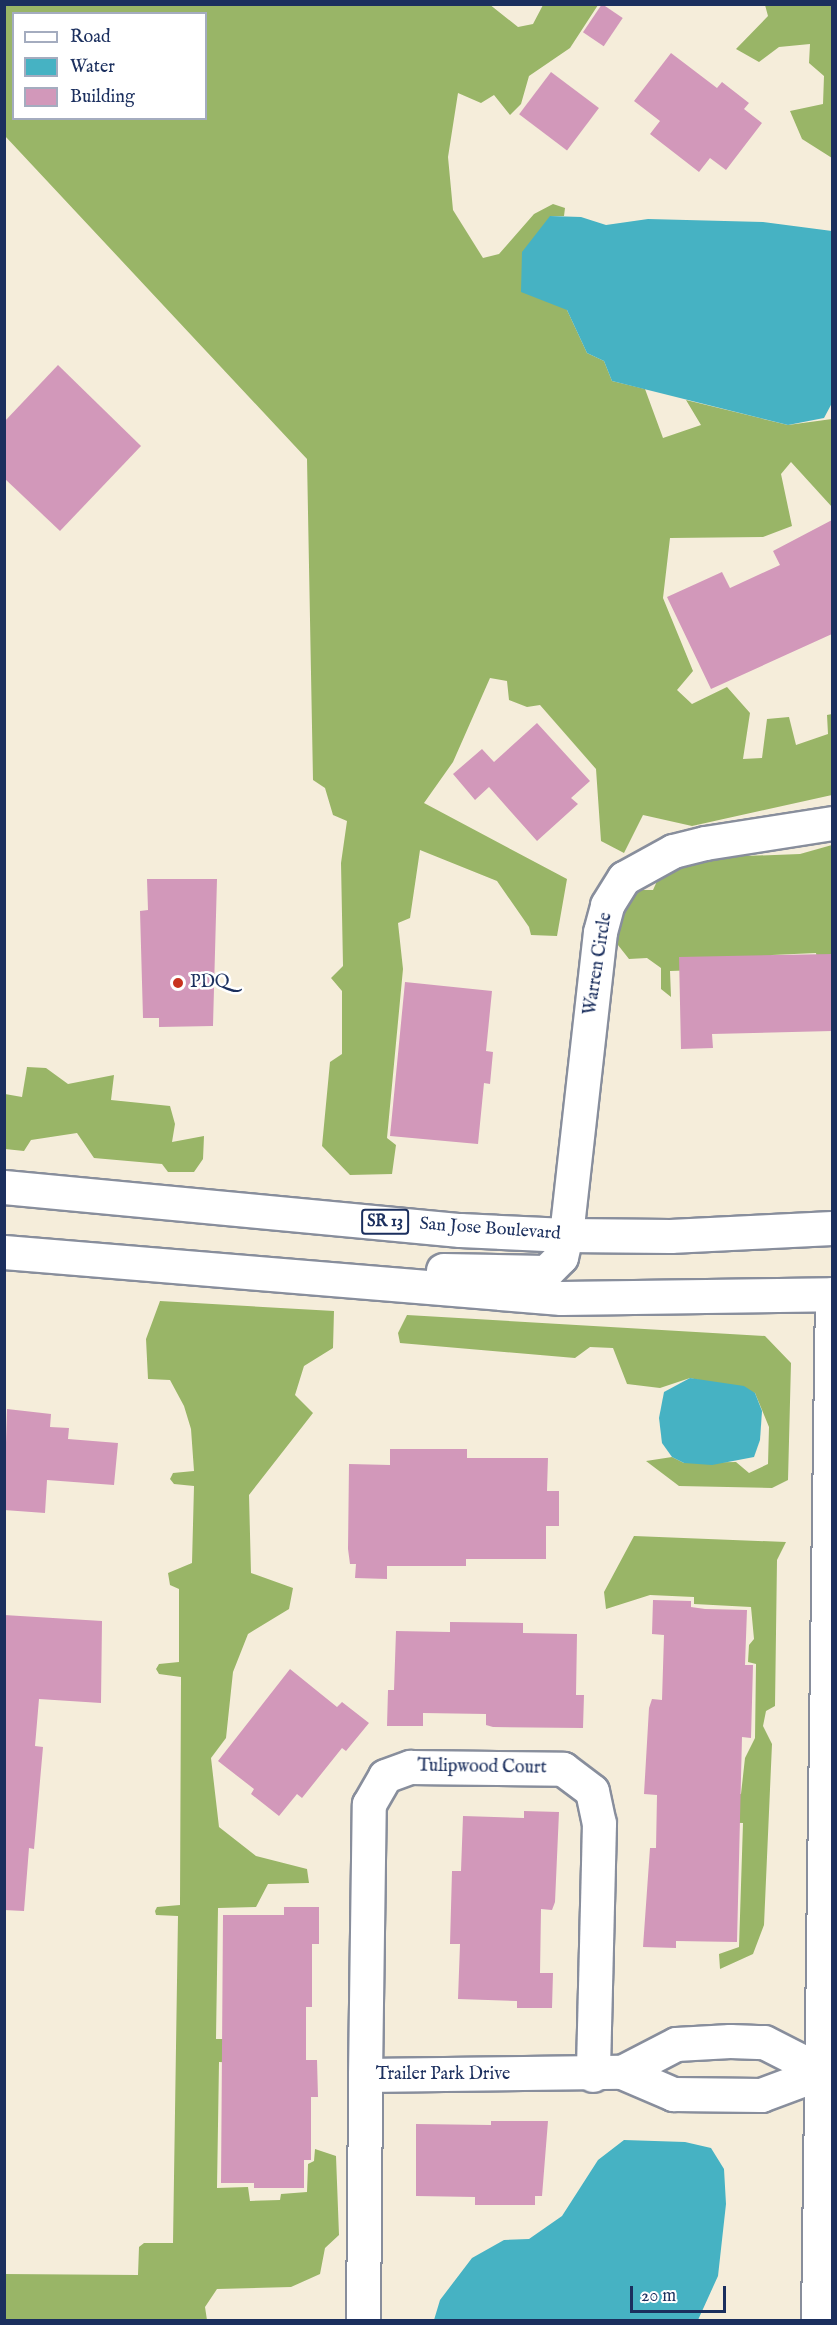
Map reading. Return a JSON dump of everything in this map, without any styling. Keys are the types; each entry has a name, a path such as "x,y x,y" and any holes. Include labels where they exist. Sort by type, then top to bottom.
{"street":[{"name":"Warren Circle","path":"410,1287 439,1269 546,1272 561,1257 566,1235 600,933 607,904 624,878 673,851 705,843 832,823"},
{"name":"San Jose Boulevard","path":"4,1187 460,1230 566,1235 670,1236 832,1228"},
{"path":"4,1198 50,1191"},
{"path":"4,1252 561,1298 832,1293 824,2072 818,2320"},
{"name":"Tulipwood Court","path":"365,2075 369,1804 385,1776 410,1767 563,1769 592,1791 600,1823 608,2074"},
{"name":"Trailer Park Drive","path":"608,2074 676,2044 730,2041 764,2042 824,2072"},
{"name":"Trailer Park Drive","path":"363,2320 365,2075 608,2074 673,2094 760,2095 824,2072"}],"green space":[{"path":"489,4 518,27 533,24 543,5 598,5 570,48 529,76 521,104 510,115 494,95 481,103 458,93 448,157 453,210 483,258 499,254 534,214 553,204 565,208 564,216 550,216 567,310 587,353 604,361 612,381 645,389 663,438 701,425 686,400 788,425 832,419 832,507 791,462 781,474 792,526 763,537 670,538 663,598 693,671 677,690 692,704 727,687 750,713 743,759 762,758 767,719 789,717 796,745 828,734 827,715 832,714 832,795 692,826 643,815 624,853 601,841 596,769 540,705 527,707 509,700 507,681 490,678 453,762 424,803 567,879 557,936 531,935 529,927 497,881 420,850 410,918 398,923 403,969 387,1138 396,1145 392,1174 350,1175 322,1146 330,1062 342,1054 342,991 331,978 343,966 341,863 347,821 333,815 325,788 313,780 307,459 5,136 5,5"},
{"path":"765,5 832,5 832,158 802,139 790,111 823,104 824,76 809,63 810,44 779,47 759,62 736,49 768,16"},
{"path":"832,845 832,964 818,965 816,953 772,955 758,968 670,971 671,997 661,989 661,968 647,958 629,959 614,940 624,913 639,890 653,890 662,870 692,858 800,854"},
{"path":"27,1067 46,1068 68,1084 114,1075 111,1100 170,1106 175,1124 172,1142 204,1136 203,1159 194,1172 168,1172 162,1164 94,1158 77,1133 31,1140 24,1151 5,1149 5,1094 22,1097"},
{"path":"160,1301 334,1311 333,1348 304,1366 295,1395 313,1413 249,1495 251,1573 293,1588 289,1609 248,1634 233,1672 226,1738 211,1758 219,1827 256,1856 307,1869 309,1883 268,1884 256,1907 218,1908 216,2039 240,2039 261,2064 219,2062 217,2188 248,2187 250,2201 280,2200 281,2194 307,2192 308,2164 314,2161 315,2149 336,2156 339,2235 325,2248 320,2274 291,2287 217,2289 205,2307 207,2320 5,2320 4,2274 138,2275 139,2247 144,2243 173,2243 178,1916 156,1915 155,1911 157,1907 180,1905 181,1677 159,1674 156,1669 159,1664 179,1662 179,1589 170,1585 168,1573 192,1563 194,1486 174,1484 170,1479 173,1473 194,1471 191,1429 184,1406 170,1380 148,1379 146,1339"},
{"path":"407,1315 765,1336 791,1363 788,1480 772,1488 679,1486 646,1461 672,1457 684,1463 736,1462 749,1473 768,1464 769,1427 755,1393 690,1378 660,1388 627,1384 613,1348 590,1347 575,1358 400,1343 398,1333"},
{"path":"634,1536 786,1542 777,1560 775,1706 766,1711 763,1726 772,1744 764,1925 753,1954 720,1969 719,1954 739,1947 743,1823 713,1822 718,1795 741,1794 745,1758 755,1738 756,1664 748,1662 749,1645 754,1639 751,1607 694,1604 694,1597 650,1595 606,1609 604,1592"}],"water":[{"path":"550,216 581,217 606,225 648,219 763,222 832,231 832,403 824,418 788,425 612,381 604,361 587,353 567,310 521,292 522,252"},
{"path":"690,1378 744,1386 755,1393 762,1411 760,1440 754,1457 712,1465 684,1463 672,1457 662,1443 659,1418 664,1392"},
{"path":"624,2140 685,2142 711,2148 724,2169 726,2204 718,2276 698,2320 434,2320 440,2300 472,2258 504,2240 529,2239 562,2216 598,2160"}],"building":[{"path":"602,4 623,18 604,46 583,32"},
{"path":"671,53 717,88 722,82 749,103 744,109 762,123 726,170 710,158 699,172 650,134 660,121 634,101"},
{"path":"551,72 599,108 567,150 519,114"},
{"path":"58,365 141,446 60,531 4,478 4,422"},
{"path":"832,520 832,634 711,689 667,597 722,572 730,588 780,565 773,551"},
{"path":"537,723 590,781 571,798 578,804 537,841 489,787 475,800 453,774 482,749 494,762"},
{"name":"PDQ","path":"147,879 217,879 213,1026 159,1027 159,1018 143,1018 140,911 148,910"},
{"path":"832,954 832,1031 712,1034 713,1048 681,1049 679,957"},
{"path":"405,982 492,991 486,1051 493,1052 490,1084 484,1083 478,1144 390,1136"},
{"path":"7,1409 51,1414 50,1427 69,1428 68,1439 118,1443 114,1485 47,1480 45,1513 4,1510"},
{"path":"390,1449 467,1449 467,1458 548,1458 547,1491 559,1491 559,1526 546,1526 546,1559 466,1559 466,1566 387,1566 387,1579 355,1578 356,1564 350,1564 348,1549 349,1464 390,1465"},
{"path":"653,1600 691,1601 691,1607 705,1609 747,1610 745,1665 753,1665 751,1738 742,1737 737,1942 676,1941 676,1948 643,1947 650,1848 656,1848 657,1795 644,1794 649,1708 652,1699 662,1700 664,1635 652,1634"},
{"path":"4,1615 102,1621 101,1703 39,1699 35,1746 43,1747 34,1849 29,1848 24,1911 4,1910"},
{"path":"450,1622 523,1623 523,1633 577,1634 576,1695 584,1695 583,1728 493,1727 486,1725 486,1714 423,1713 423,1726 387,1726 388,1690 394,1690 396,1631 450,1632"},
{"path":"290,1669 337,1707 342,1702 369,1723 346,1751 342,1748 302,1798 297,1794 279,1816 251,1794 254,1789 218,1761"},
{"path":"524,1811 559,1812 555,1902 552,1910 541,1909 540,1973 553,1973 552,2008 517,2008 517,2001 458,1999 460,1944 450,1944 452,1871 461,1871 463,1816 524,1818"},
{"path":"284,1907 319,1907 319,1944 312,1944 312,2007 306,2007 306,2060 317,2060 318,2097 311,2097 311,2160 304,2160 304,2188 254,2188 254,2183 221,2183 223,1915 284,1915"},
{"path":"491,2121 548,2121 542,2196 535,2196 535,2205 475,2205 475,2197 416,2196 416,2124 491,2125"}],"place":[{"name":"PDQ","path":"178,983"}]}
